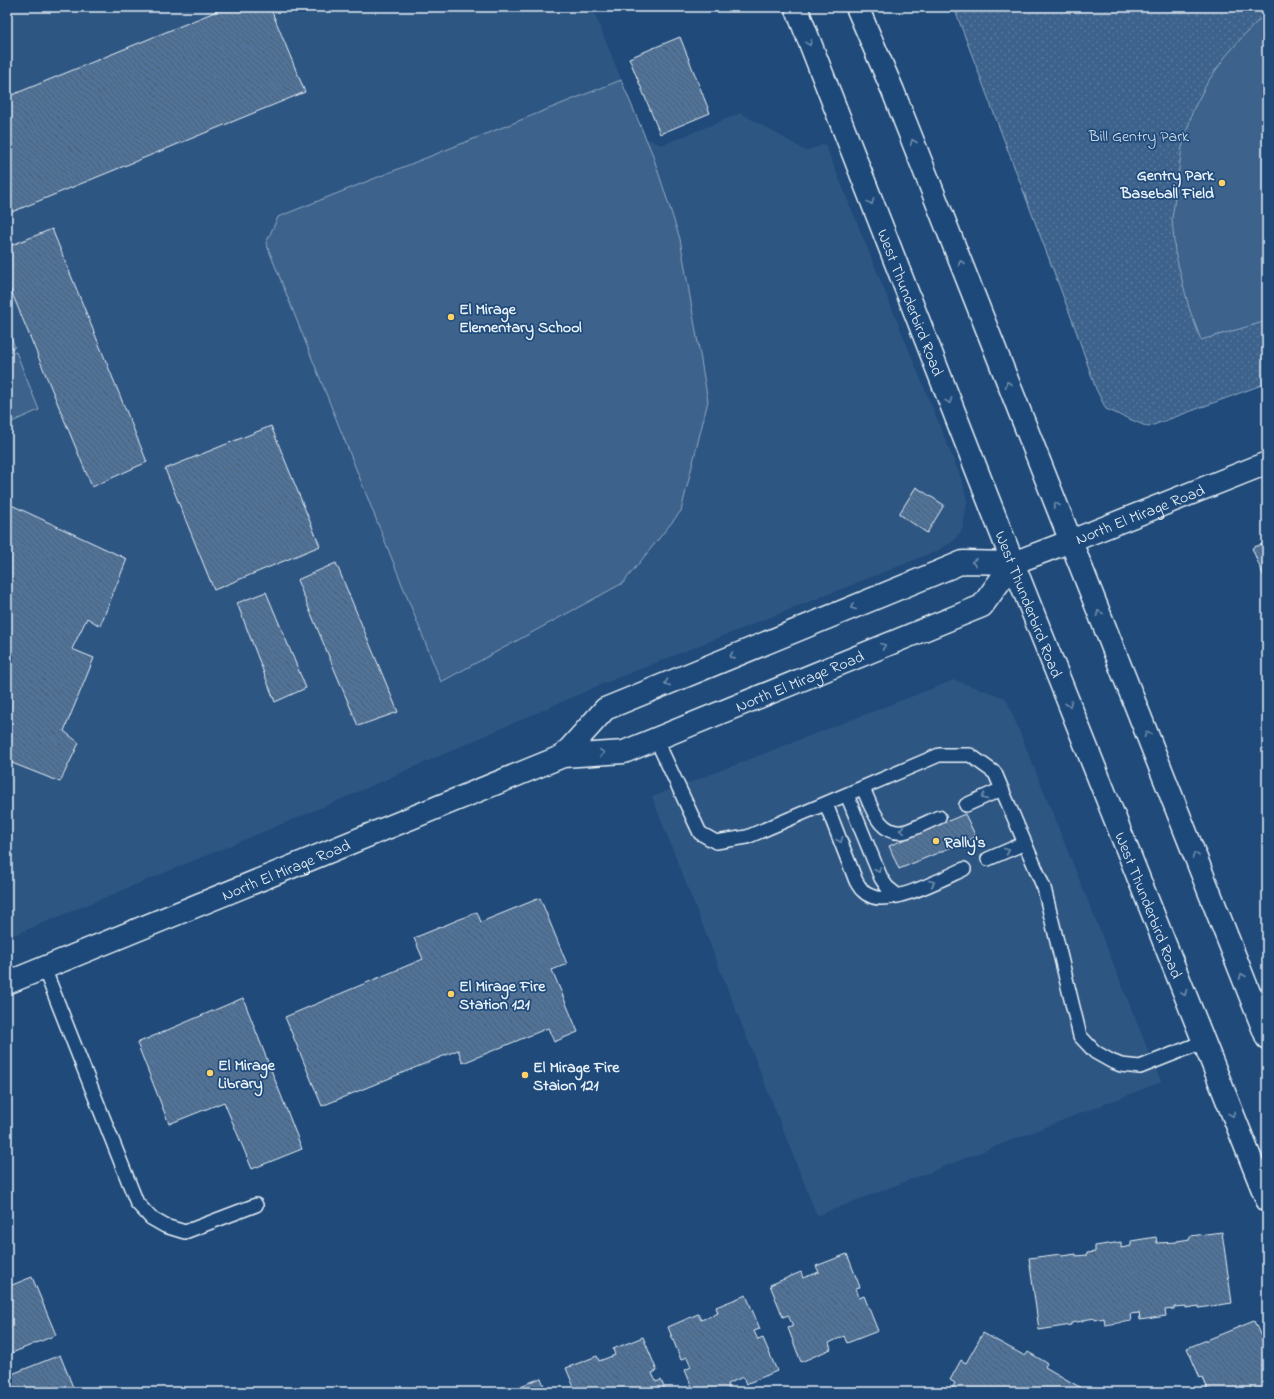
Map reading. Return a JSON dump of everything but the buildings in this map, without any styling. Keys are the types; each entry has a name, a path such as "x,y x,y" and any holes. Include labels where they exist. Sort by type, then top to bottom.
{"main road":[{"name":"West Thunderbird Road","path":"796,7 1013,563 1267,1200"},
{"path":"857,7 896,98 1071,541 1260,1001 1267,1038"},
{"name":"North El Mirage Road","path":"564,756 605,709 963,562 1013,563 1267,463"},
{"name":"North El Mirage Road","path":"7,983 564,756 624,752 982,606 1013,563"}],"lane":[{"path":"656,739 700,833 716,842 747,837 939,755 970,755 995,773 1044,888 1080,1036 1095,1052 1111,1061 1121,1065 1140,1067 1203,1042"},
{"path":"863,788 880,823 887,829 906,831 939,817"},
{"path":"966,805 1002,789"},
{"path":"846,795 881,878 887,887 898,896"},
{"path":"826,804 861,890 871,897 883,898 898,896 964,870"},
{"path":"988,859 1025,843"},
{"path":"44,968 137,1203 151,1218 165,1226 185,1232 256,1205"}],"shaded area":[{"name":"El Mirage Elementary School","path":"7,7 606,7 594,12 645,138 662,145 741,113 806,151 825,144 963,483 967,502 963,528 954,541 937,551 600,685 335,802 7,938"},
{"path":"954,680 1006,698 1161,1082 817,1216 652,797"}],"green space":[{"name":"Bill Gentry Park","path":"971,7 1267,7 1267,383 1148,427 1106,409 1096,389 1074,325 956,13"},
{"name":"Gentry Park Baseball Field","path":"1267,12 1267,321 1201,340 1189,308 1175,252 1172,219 1182,147 1193,110 1207,83 1225,57"},
{"path":"621,80 652,153 680,239 708,401 681,511 623,583 441,682 266,243 278,217"},
{"path":"7,328 15,347 7,351"},
{"path":"16,352 39,410 7,424 7,355"}],"place":[{"name":"Gentry Park Baseball Field","path":"1222,183"},
{"name":"El Mirage Elementary School","path":"451,317"},
{"name":"Rally's","path":"936,841"},
{"name":"El Mirage Fire Station 121","path":"451,994"},
{"name":"El Mirage Library","path":"210,1073"},
{"name":"El Mirage Fire Staion 121","path":"525,1075"}]}
